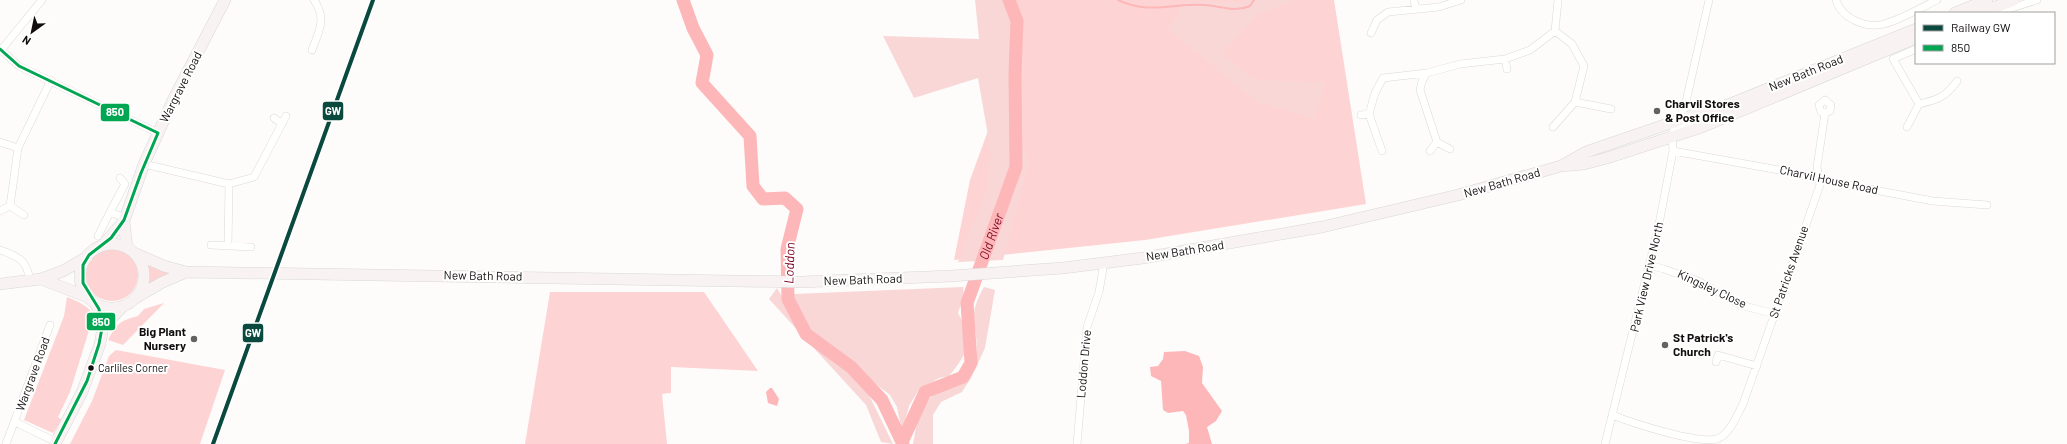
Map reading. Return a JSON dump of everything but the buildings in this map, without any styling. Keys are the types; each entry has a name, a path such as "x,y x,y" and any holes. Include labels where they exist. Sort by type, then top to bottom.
{"main road":[{"name":"Wargrave Road","path":"100,241 124,219 144,164 158,133 225,0"},
{"path":"1957,12 1987,0"},
{"path":"1982,12 2014,0"},
{"name":"New Bath Road","path":"1561,166 1586,152 1694,115 1710,111 1915,29"},
{"name":"New Bath Road","path":"131,250 164,266 186,272 261,272 780,282 951,276 1014,272 1104,263 1190,251 1322,227 1458,195 1561,166 1584,164 1673,137 1915,38"},
{"name":"Wargrave Road","path":"124,219 131,250"},
{"path":"0,284 35,280 63,271 87,256 100,241 117,244 131,250 141,261 144,274 142,287 135,298 122,306 103,327"},
{"path":"87,256 82,268 81,277 83,287 92,300"},
{"name":"New Bath Road","path":"135,298 161,283 186,272"},
{"path":"35,280 109,307 122,306"},
{"name":"Wargrave Road","path":"56,443 82,392 100,344 103,327 101,313 92,300"}],"street":[{"path":"42,0 1,50 20,66 158,133"},
{"path":"1371,33 1377,20 1388,12 1439,7 1460,0"},
{"path":"1382,151 1369,114 1375,93 1383,78 1427,73 1460,64 1505,59 1530,50 1555,31 1558,0"},
{"name":"Park View Drive North","path":"1605,444 1626,363 1668,183 1673,151 1672,134 1685,106 1709,0"},
{"path":"1836,0 1838,6 1850,19 1861,23 1883,25 1937,0"},
{"path":"1999,12 2037,0"},
{"path":"312,50 322,25 320,9 317,1"},
{"path":"1414,1 1416,9"},
{"path":"1553,127 1575,102 1584,66 1572,44 1555,31"},
{"path":"1915,49 1893,60 1918,104"},
{"path":"1505,59 1508,69"},
{"path":"1427,73 1422,81 1420,90 1437,142 1450,149"},
{"path":"10,206 18,148 51,80"},
{"path":"1918,104 1936,101 1957,81"},
{"path":"1575,102 1611,109"},
{"path":"1907,127 1918,104"},
{"path":"1685,106 1694,115"},
{"path":"1673,137 1687,123 1710,111"},
{"name":"St Patricks Avenue","path":"1612,415 1651,430 1705,440 1718,438 1730,427 1743,404 1820,186 1818,167 1825,113"},
{"path":"1361,115 1369,114"},
{"path":"144,164 229,184 254,177 286,116"},
{"path":"274,118 282,124"},
{"path":"0,142 18,148"},
{"path":"1430,151 1437,142"},
{"name":"Charvil House Road","path":"1673,151 1933,201 1986,205"},
{"path":"100,241 110,212 125,184 120,178"},
{"path":"228,246 229,184"},
{"path":"0,211 10,206"},
{"path":"10,206 24,215"},
{"path":"110,212 124,219"},
{"path":"211,245 251,247"},
{"path":"0,250 24,261 35,280"},
{"name":"Loddon Drive","path":"1077,444 1087,327 1099,292 1104,263"},
{"name":"Kingsley Close","path":"1649,265 1664,268 1698,281 1741,304 1774,314"},
{"name":"Wargrave Road","path":"6,444 50,325"},
{"path":"1718,355 1757,366"},
{"name":"Wargrave Road","path":"15,422 56,443"}],"shaded area":[{"path":"975,0 1012,0 1023,30 1013,127 1029,162 1003,260 958,262 987,190 991,153 978,78 914,98 883,36 979,39"},
{"path":"984,0 1334,0 1366,204 1145,240 954,260 970,180 993,117"},
{"path":"1247,0 1294,0 1258,14 1222,53 1255,80 1325,82 1315,119 1257,102 1168,29 1184,3 1245,2"},
{"path":"112,249 122,251 130,257 136,265 138,275 136,285 130,293 122,299 112,301 102,299 94,293 88,285 86,275 88,265 94,257 102,251"},
{"path":"148,263 169,273 148,286"},
{"path":"963,287 964,295 958,313 966,332 967,347 961,361 949,376 939,378 918,391 909,406 904,425 901,427 897,407 890,395 808,332 792,298 794,294"},
{"path":"984,287 995,290 985,348 971,378 962,392 941,402 933,415 933,444 913,444 917,421 921,410 927,401 957,382 973,365 977,353 974,312 977,301"},
{"path":"777,288 807,339 844,365 869,395 893,444 881,442 866,405 769,299"},
{"path":"550,292 704,292 758,371 671,367 671,393 662,394 667,444 525,444"},
{"path":"67,297 86,306 92,313 95,323 90,327 70,392 58,417 62,420 53,433 24,420 64,316"},
{"path":"164,303 123,345 108,340 117,326 123,321 138,316 144,309"},
{"path":"116,350 225,370 200,444 70,444 92,401 109,356"},
{"path":"1185,351 1199,356 1203,367 1202,383 1222,411 1216,421 1207,427 1212,444 1185,444 1189,443 1189,431 1186,415 1183,411 1168,413 1163,410 1161,381 1151,376 1150,367 1158,366 1163,359 1164,352"},
{"path":"772,388 779,399 777,406 768,403 766,392"}],"waterway":[{"name":"Loddon","path":"683,0 693,28 707,55 702,83 750,136 753,186 763,199 785,198 797,209 787,249 788,299 806,334 851,367 882,400 903,444"},
{"name":"Old River","path":"902,442 925,392 963,377 971,363 967,303 1016,167 1015,74 1017,21 1009,0"},
{"path":"1118,0 1141,7 1151,8 1205,5 1233,9 1250,6 1254,0"}],"rail line":[{"name":"GW","path":"213,444 373,0"}],"transit line":[{"name":"850","path":"0,49 19,66 158,133 141,173 124,220 111,238 89,255 83,265 83,283 99,309 102,328 99,344 87,381 55,444"}],"place":[{"name":"Charvil Stores & Post Office","path":"1657,111"},
{"name":"Big Plant Nursery","path":"194,339"},
{"name":"St Patrick's Church","path":"1665,345"},
{"name":"Carliles Corner","path":"91,368"}]}
